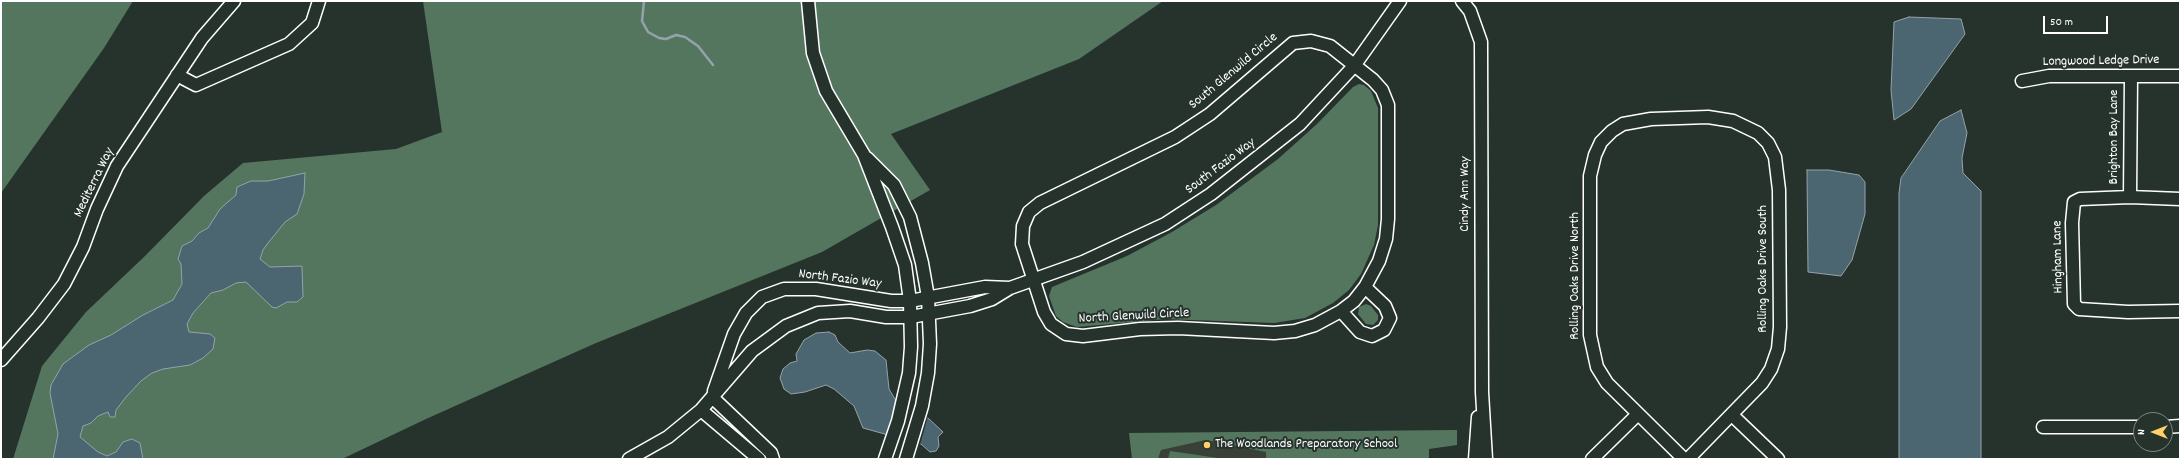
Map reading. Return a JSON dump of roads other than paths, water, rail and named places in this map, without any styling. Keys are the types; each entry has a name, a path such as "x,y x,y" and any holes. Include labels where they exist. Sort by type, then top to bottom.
{"street":[{"name":"Mediterra Way","path":"1,360 38,318 64,284 83,247 97,209 118,166 202,38 234,1"},
{"path":"177,75 196,85 289,44 312,22 319,1"},
{"path":"808,1 813,53 826,91 864,155 905,265 910,301 911,346 904,399 886,459"},
{"name":"South Fazio Way","path":"911,316 929,314 992,299 1010,288 1033,281 1126,244 1165,224 1212,194 1300,124 1354,66 1400,1"},
{"name":"Cindy Ann Way","path":"1462,1 1470,10 1480,42 1482,392 1486,459"},
{"name":"South Glenwild Circle","path":"1033,281 1022,244 1023,226 1029,212 1040,203 1174,137 1210,114 1293,43 1311,41 1330,46 1373,80 1382,90 1388,105 1388,219 1387,232 1379,261 1365,287 1354,301 1342,311 1315,325"},
{"name":"Longwood Ledge Drive","path":"2022,81 2049,76 2180,76"},
{"name":"Brighton Bay Lane","path":"2130,77 2130,197"},
{"name":"Rolling Oaks Drive North","path":"1678,118 1636,121 1623,124 1612,131 1601,142 1594,155 1590,176 1590,335 1596,366 1607,383 1684,459"},
{"name":"Rolling Oaks Drive South","path":"1678,118 1720,119 1745,125 1758,133 1768,143 1775,158 1778,172 1780,311 1778,348 1771,369 1762,383 1688,459"},
{"path":"864,155 894,186 910,217 922,263 928,297 928,373 922,406 908,454"},
{"path":"2130,197 2180,199"},
{"name":"Hingham Lane","path":"2130,197 2080,200 2074,202 2074,304 2079,309 2128,312 2180,311"},
{"name":"North Glenwild Circle","path":"1033,281 1044,312 1052,324 1066,334 1083,336 1140,329 1178,328 1274,333 1315,325"},
{"name":"South Fazio Way","path":"910,301 985,287 1010,288"},
{"path":"1342,311 1360,332 1372,336 1384,330 1390,318 1385,306 1365,287"},
{"name":"North Fazio Way","path":"712,397 734,334 746,313 762,297 784,289 816,289 891,301 910,301"},
{"name":"North Fazio Way","path":"629,459 668,437 702,410 752,351 786,326 818,313 850,311 886,317 911,316"},
{"name":"Cindy Ann Way","path":"1475,459 1476,432 1482,392"},
{"path":"712,397 771,453 773,459"},
{"path":"702,410 759,459"},
{"path":"1592,459 1638,414"},
{"path":"1732,415 1778,459"},
{"path":"2043,428 2133,427"}],"water":[{"path":"1909,17 1961,19 1965,34 1911,109 1894,120 1891,90 1894,22"},
{"path":"1961,110 1967,133 1962,158 1963,173 1981,191 1981,459 1899,459 1899,193 1901,178 1940,121"},
{"path":"1807,170 1829,170 1859,175 1865,182 1865,214 1852,260 1841,276 1808,272"},
{"path":"305,173 304,194 297,214 285,222 263,250 260,259 270,267 302,266 303,297 297,302 287,302 276,308 272,307 246,282 236,283 223,290 211,293 193,313 187,324 189,332 210,334 215,338 213,349 203,358 190,365 163,369 152,373 141,381 126,397 116,410 115,417 110,417 108,412 98,416 91,423 83,426 80,437 98,452 107,456 116,452 123,442 132,439 140,443 143,459 53,459 58,434 50,393 51,385 63,364 89,345 111,335 143,315 173,300 182,284 181,264 178,259 182,246 192,241 199,233 208,228 220,209 236,195 237,187 251,181 268,181"},
{"path":"829,332 835,335 838,342 850,353 867,350 875,351 886,360 889,389 896,401 928,418 943,432 938,437 939,446 936,451 930,452 921,444 863,428 854,406 834,389 826,385 805,392 791,394 784,389 780,378 783,369 790,363 797,361 796,354 804,340 816,333"}],"waterway":[{"path":"644,1 642,21 648,32 659,38 666,39 676,35 685,37 698,46 713,65"}],"place":[{"name":"The Woodlands Preparatory School","path":"1207,445"}]}
